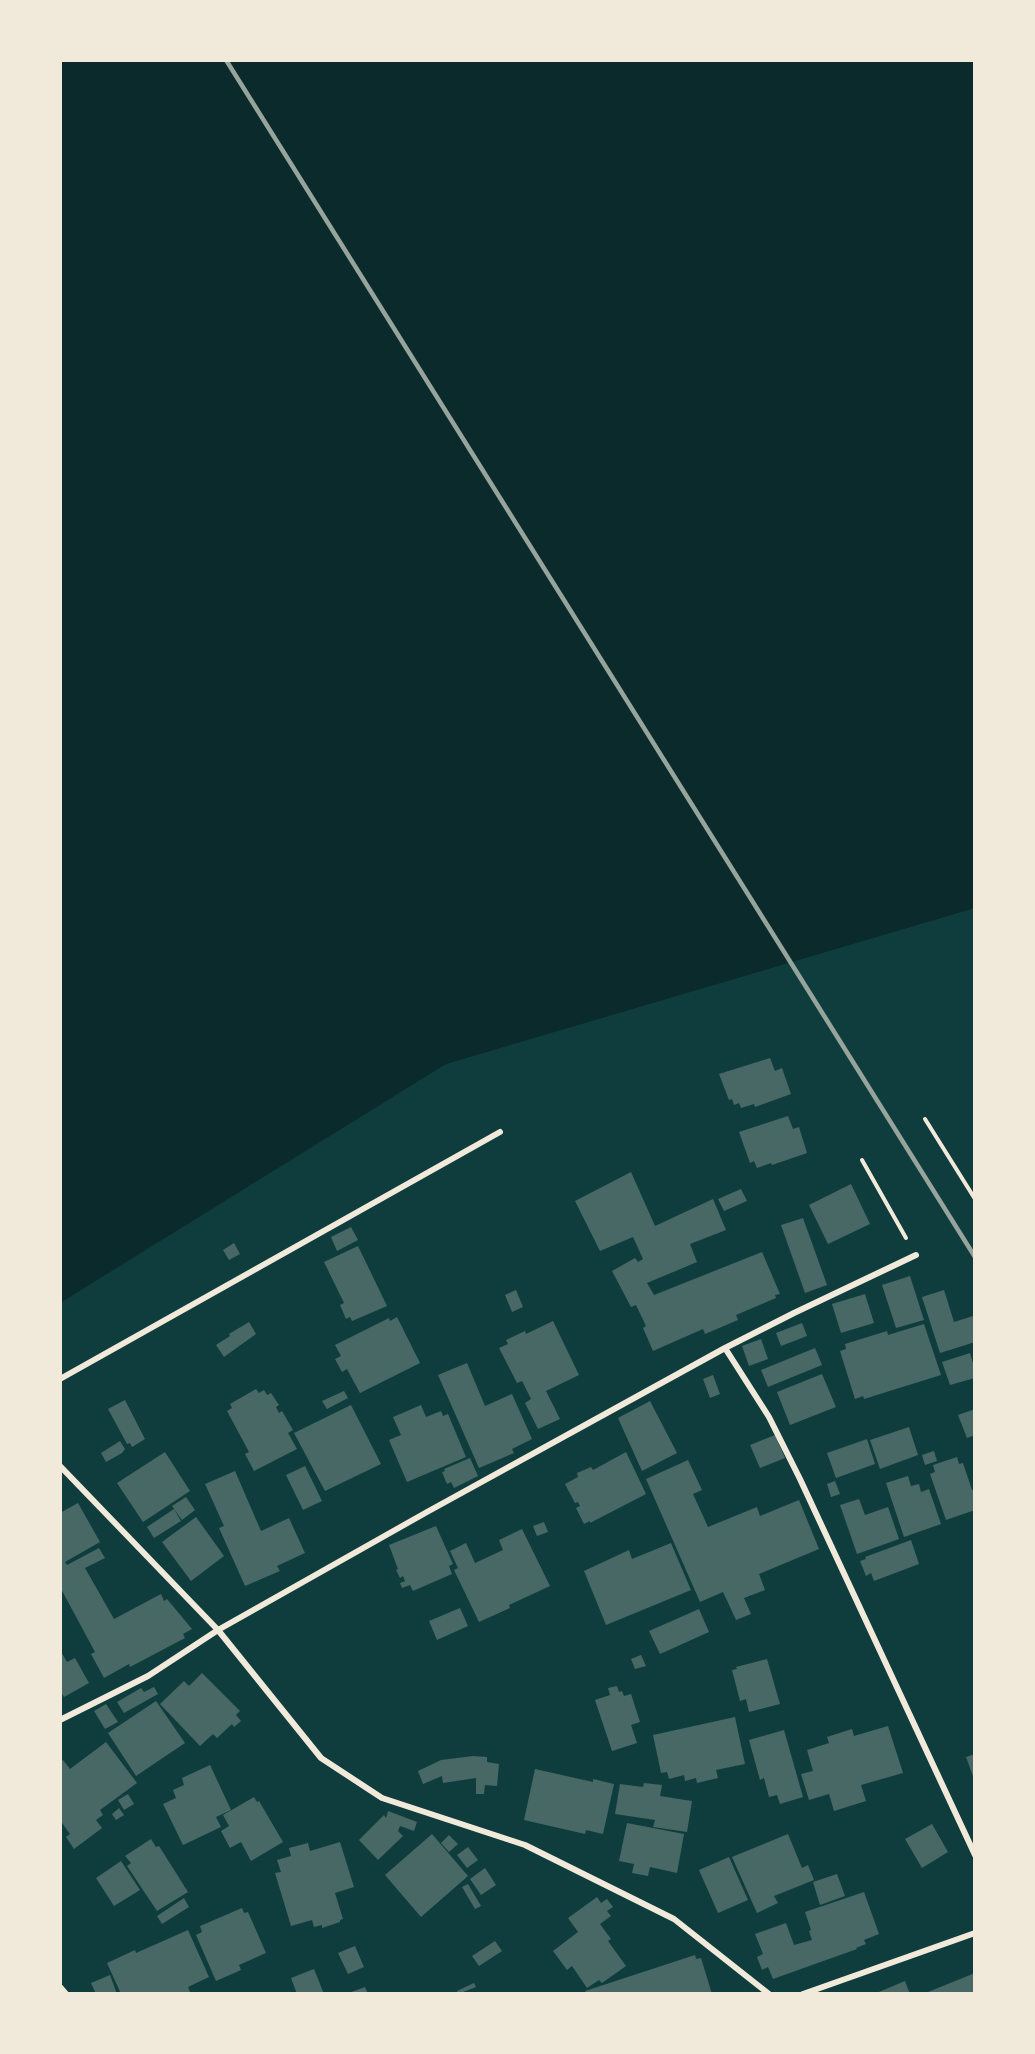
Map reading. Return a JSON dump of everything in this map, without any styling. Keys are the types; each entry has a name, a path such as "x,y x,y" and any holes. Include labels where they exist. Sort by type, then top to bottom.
{"street":[{"path":"60,1379 500,1132"},
{"path":"60,1720 148,1676 218,1630 725,1348 916,1255"},
{"path":"725,1348 769,1418 800,1479 975,1855"},
{"path":"60,1466 218,1630 321,1758 382,1798 525,1845 674,1919 769,1994"},
{"path":"803,1994 975,1933"},
{"path":"60,1987 66,1994"}],"path":[{"path":"925,1119 975,1199"},
{"path":"862,1160 916,1255"}],"water":[{"path":"60,60 975,60 975,908 446,1064 60,1303"}],"building":[{"path":"770,1058 775,1071 782,1068 791,1094 755,1107 754,1104 741,1108 739,1103 734,1105 732,1099 729,1100 719,1074"},
{"path":"788,1116 793,1129 799,1127 807,1153 757,1168 754,1161 750,1163 739,1132"},
{"path":"631,1172 655,1226 713,1199 726,1230 690,1244 697,1262 647,1283 654,1295 762,1252 780,1294 775,1295 776,1298 736,1315 738,1320 705,1334 703,1329 653,1351 643,1328 646,1326 636,1305 631,1307 612,1271 635,1258 638,1262 643,1259 633,1237 600,1251 575,1201"},
{"path":"851,1184 870,1224 828,1244 809,1205"},
{"path":"741,1189 747,1201 724,1211 718,1199"},
{"path":"803,1218 827,1285 805,1293 781,1225"},
{"path":"351,1227 358,1240 337,1251 331,1237"},
{"path":"234,1243 240,1254 229,1260 223,1250"},
{"path":"358,1246 387,1306 352,1321 350,1317 346,1319 340,1305 344,1303 324,1262"},
{"path":"910,1276 924,1320 896,1328 882,1285"},
{"path":"516,1290 523,1307 512,1312 505,1295"},
{"path":"944,1290 954,1322 973,1316 975,1342 940,1353 922,1297"},
{"path":"865,1294 874,1323 841,1333 832,1304"},
{"path":"397,1317 420,1363 360,1393 347,1369 342,1372 335,1359 341,1356 335,1345 389,1318 390,1321"},
{"path":"553,1321 579,1375 546,1391 560,1419 538,1429 525,1403 531,1399 522,1381 517,1383 499,1348 508,1344 506,1340 525,1331 526,1334"},
{"path":"249,1322 256,1334 224,1357 216,1345"},
{"path":"802,1323 807,1336 781,1346 776,1333"},
{"path":"924,1324 941,1375 864,1399 863,1396 855,1399 840,1351 846,1349 845,1344 887,1331 888,1335"},
{"path":"761,1339 768,1359 749,1366 742,1346"},
{"path":"815,1348 822,1365 768,1387 761,1370"},
{"path":"970,1353 975,1378 950,1385 942,1362"},
{"path":"467,1363 485,1406 512,1394 532,1439 512,1449 514,1453 479,1468 438,1375"},
{"path":"822,1374 836,1407 790,1425 777,1392"},
{"path":"713,1375 720,1394 710,1398 703,1379"},
{"path":"256,1389 259,1393 264,1390 267,1395 271,1393 279,1405 276,1407 279,1413 282,1411 293,1430 288,1433 297,1449 254,1471 245,1454 249,1452 227,1411 232,1408 230,1404"},
{"path":"344,1391 348,1398 327,1409 322,1401"},
{"path":"125,1400 145,1439 132,1447 130,1443 127,1444 108,1409"},
{"path":"650,1401 677,1453 642,1471 618,1418"},
{"path":"351,1405 381,1464 325,1491 294,1433"},
{"path":"421,1405 426,1417 441,1411 443,1416 448,1414 466,1457 407,1482 389,1440 401,1435 393,1417"},
{"path":"975,1409 975,1435 967,1438 958,1415"},
{"path":"909,1427 918,1455 880,1469 870,1440"},
{"path":"775,1435 785,1458 760,1468 750,1445"},
{"path":"867,1439 875,1464 836,1478 827,1453"},
{"path":"120,1441 125,1449 106,1462 101,1453"},
{"path":"934,1451 937,1461 925,1465 922,1455"},
{"path":"165,1452 190,1491 143,1522 117,1483"},
{"path":"626,1452 646,1494 584,1524 576,1508 580,1506 578,1502 575,1503 565,1484 578,1477 577,1473 591,1467 593,1470"},
{"path":"957,1457 959,1464 963,1463 972,1490 975,1489 975,1510 946,1520 930,1474 935,1472 933,1465"},
{"path":"470,1458 478,1476 454,1488 451,1482 447,1484 442,1472 445,1471 444,1469"},
{"path":"688,1460 702,1490 693,1494 708,1527 757,1507 760,1516 799,1500 819,1549 759,1574 765,1590 744,1598 751,1614 736,1620 723,1592 700,1602 646,1479"},
{"path":"305,1466 322,1501 303,1510 286,1475"},
{"path":"235,1471 261,1531 289,1518 305,1553 277,1566 280,1571 245,1586 219,1528 224,1526 205,1484"},
{"path":"908,1476 911,1486 919,1484 921,1492 929,1489 941,1524 904,1537 886,1483"},
{"path":"835,1481 840,1494 831,1497 827,1484"},
{"path":"186,1497 195,1510 182,1520 172,1506"},
{"path":"859,1499 865,1515 888,1507 899,1539 857,1554 840,1505"},
{"path":"78,1503 100,1542 65,1562 67,1565 99,1548 105,1558 85,1568 114,1619 161,1594 164,1601 167,1599 192,1629 183,1634 185,1638 104,1678 91,1654 95,1652 60,1587 60,1513"},
{"path":"174,1509 181,1521 154,1538 147,1527"},
{"path":"196,1517 224,1556 191,1581 162,1542"},
{"path":"544,1522 548,1532 537,1536 533,1526"},
{"path":"436,1526 453,1564 449,1566 452,1574 413,1591 410,1585 402,1588 400,1583 405,1581 403,1576 400,1578 396,1570 398,1569 389,1545"},
{"path":"522,1529 550,1586 479,1622 454,1570 458,1568 450,1551 466,1543 475,1563 503,1550 499,1540"},
{"path":"911,1540 919,1564 874,1581 871,1573 866,1576 860,1561 866,1559 865,1557"},
{"path":"671,1543 691,1590 606,1625 584,1571 629,1550 632,1559"},
{"path":"460,1608 468,1626 437,1640 429,1621"},
{"path":"699,1609 709,1632 660,1654 649,1631"},
{"path":"60,1650 67,1662 75,1658 89,1683 64,1697 60,1691"},
{"path":"641,1655 646,1666 635,1669 631,1659"},
{"path":"767,1659 780,1704 749,1712 746,1699 740,1701 732,1670"},
{"path":"202,1673 240,1711 236,1715 241,1721 234,1727 232,1724 217,1738 213,1734 200,1746 160,1704 184,1681 189,1686"},
{"path":"617,1686 619,1692 622,1691 624,1696 631,1694 640,1722 631,1725 637,1743 612,1751 595,1700 610,1695 608,1688"},
{"path":"154,1687 158,1694 124,1713 117,1702 141,1688 144,1692"},
{"path":"156,1701 185,1743 136,1776 108,1733"},
{"path":"106,1704 118,1722 105,1729 94,1711"},
{"path":"735,1717 745,1764 716,1770 718,1778 697,1783 696,1778 685,1781 684,1775 669,1779 667,1772 661,1773 653,1735"},
{"path":"888,1726 903,1773 861,1785 866,1801 834,1811 829,1794 809,1800 801,1774 813,1771 807,1750 829,1743 827,1737 852,1729 854,1736"},
{"path":"784,1730 803,1797 780,1804 777,1795 769,1797 764,1778 760,1780 749,1740"},
{"path":"106,1742 137,1783 100,1810 103,1815 96,1820 102,1828 74,1849 66,1837 70,1834 60,1820 60,1762 63,1760 70,1769"},
{"path":"975,1754 975,1782 966,1757"},
{"path":"473,1756 487,1757 487,1762 499,1764 497,1786 485,1785 484,1794 476,1794 476,1778 443,1783 442,1776 423,1784 418,1771 441,1760"},
{"path":"210,1765 231,1810 216,1817 221,1827 183,1845 163,1804 176,1798 173,1790 184,1785 182,1778"},
{"path":"535,1769 593,1782 593,1779 614,1784 603,1834 586,1830 585,1834 524,1820"},
{"path":"644,1783 662,1785 660,1796 692,1801 687,1832 653,1827 655,1820 615,1814 620,1784 643,1787"},
{"path":"128,1794 134,1804 124,1810 118,1800"},
{"path":"254,1797 257,1802 259,1801 283,1842 251,1861 241,1842 230,1848 221,1831 229,1826 223,1815"},
{"path":"119,1808 124,1815 116,1820 112,1814"},
{"path":"388,1811 417,1822 414,1831 400,1826 398,1831 403,1836 378,1860 359,1840 384,1815 386,1818"},
{"path":"627,1823 684,1834 677,1873 650,1867 648,1876 632,1873 634,1864 619,1861"},
{"path":"932,1824 948,1852 922,1868 905,1839"},
{"path":"432,1834 468,1876 421,1917 385,1875"},
{"path":"788,1834 802,1868 808,1865 814,1880 774,1896 778,1903 757,1913 732,1857"},
{"path":"449,1835 458,1844 449,1852 441,1843"},
{"path":"151,1839 156,1847 159,1846 188,1892 157,1911 127,1866 131,1863 125,1856"},
{"path":"340,1842 354,1887 335,1893 343,1919 322,1928 322,1925 314,1927 312,1920 291,1926 275,1873 281,1872 277,1860 291,1856 289,1848 308,1843 310,1851"},
{"path":"468,1847 478,1860 467,1868 457,1855"},
{"path":"729,1857 748,1900 718,1913 699,1870"},
{"path":"121,1861 140,1890 114,1906 96,1878"},
{"path":"485,1868 496,1885 481,1895 470,1879"},
{"path":"837,1874 845,1896 820,1905 813,1882"},
{"path":"468,1884 481,1906 475,1909 462,1887"},
{"path":"864,1892 879,1934 864,1940 866,1944 773,1979 768,1967 762,1970 757,1957 763,1954 755,1934 786,1923 794,1945 812,1940 805,1912"},
{"path":"597,1897 601,1903 607,1899 613,1907 607,1911 611,1916 600,1924 611,1939 608,1941 626,1966 602,1983 599,1980 587,1988 572,1966 567,1970 553,1951 578,1932 568,1918"},
{"path":"184,1898 189,1907 162,1924 157,1916"},
{"path":"242,1908 244,1913 248,1912 266,1953 239,1965 241,1970 216,1981 196,1935 202,1932 200,1926"},
{"path":"188,1930 209,1977 188,1987 191,1994 121,1994 107,1963"},
{"path":"495,1941 502,1951 479,1966 472,1956"},
{"path":"355,1946 364,1967 348,1974 338,1953"},
{"path":"695,1955 696,1959 701,1958 712,1994 587,1994 585,1991"},
{"path":"314,1969 324,1994 297,1994 291,1978"},
{"path":"975,1973 975,1994 923,1994"},
{"path":"110,1975 117,1994 96,1994 91,1983"},
{"path":"905,1981 910,1994 874,1994"},
{"path":"474,1983 476,1987 458,1994 457,1991"},
{"path":"365,1987 368,1994 346,1994"}],"railway":[{"path":"226,60 975,1257"}]}
